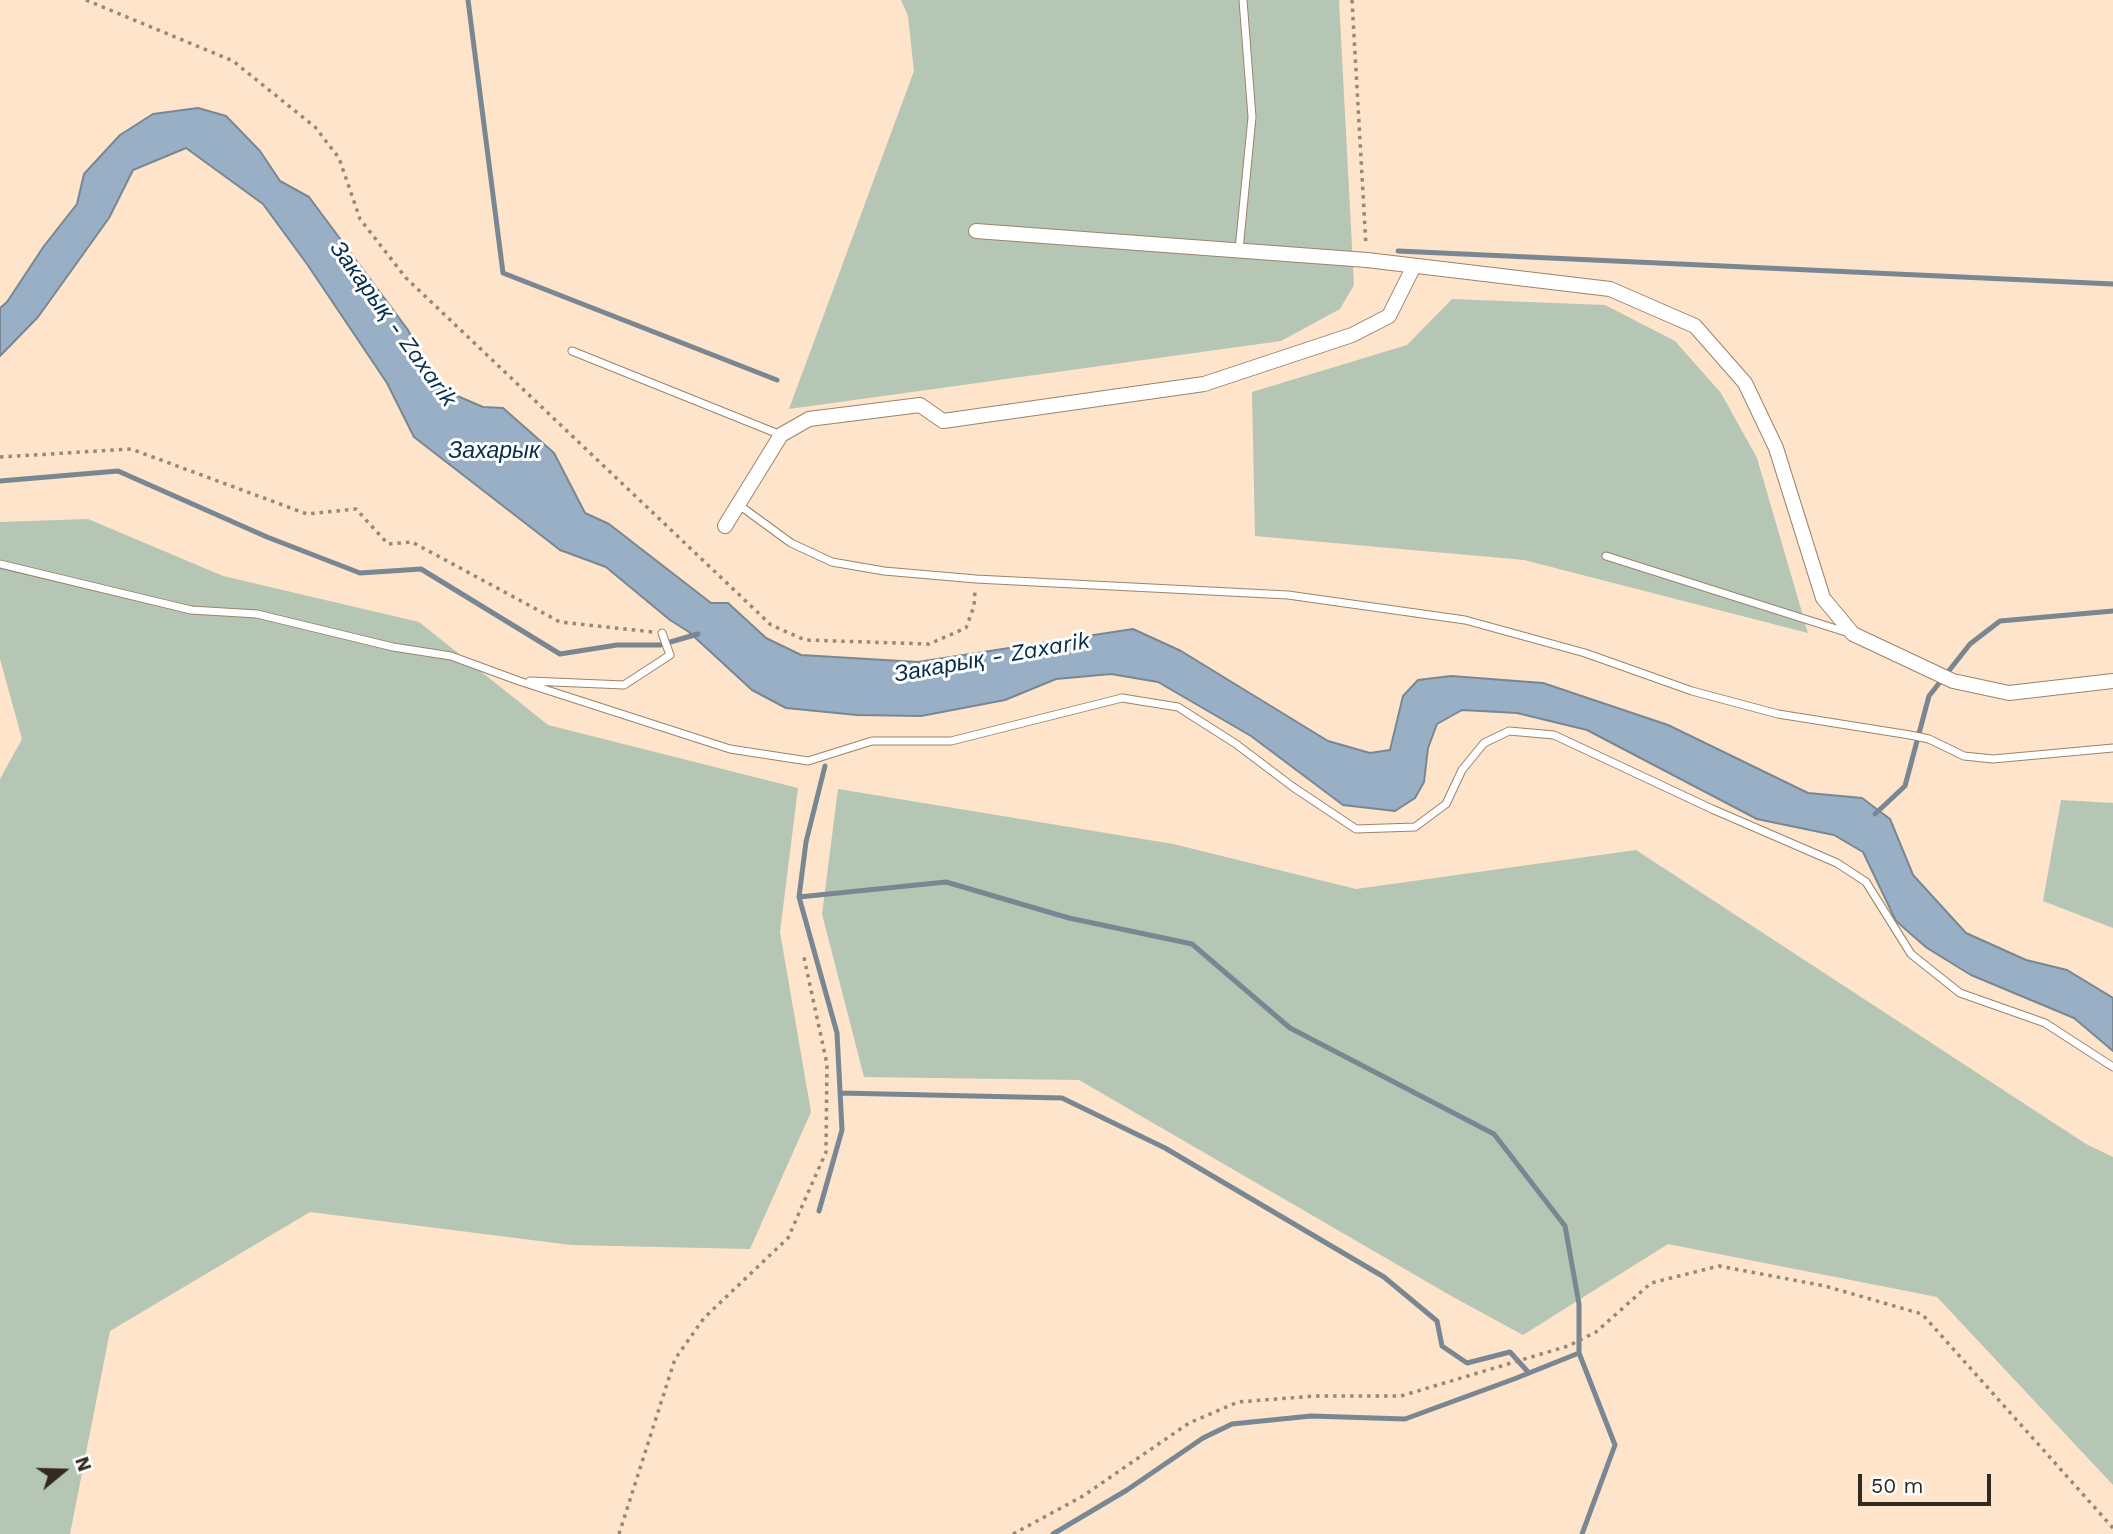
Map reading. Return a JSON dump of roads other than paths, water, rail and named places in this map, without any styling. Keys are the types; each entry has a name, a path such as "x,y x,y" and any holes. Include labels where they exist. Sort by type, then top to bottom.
{"street":[{"path":"976,231 1367,260 1609,289 1695,326 1745,383 1776,447 1823,598 1853,634 1953,681 2009,693 2113,681"},
{"path":"725,526 782,435 809,419 920,405 943,421 1204,384 1352,335 1389,316 1414,266"}],"lane":[{"path":"1239,251 1252,117 1243,0"},
{"path":"572,351 782,435"},
{"path":"739,505 791,544 832,562 884,571 976,579 1289,595 1465,620 1585,653 1692,691 1778,714 1910,735 1929,740 1964,756 1993,759 2113,748"},
{"path":"1606,556 1853,634"},
{"path":"0,564 191,610 257,614 393,647 451,656 519,681 730,749 808,761 872,741 951,741 1122,698 1178,707 1236,744 1293,787 1356,829 1415,827 1446,804 1462,770 1483,743 1509,731 1554,735 1712,809 1837,863 1866,882 1911,954 1960,993 2045,1023 2113,1067"},
{"path":"519,681 624,685 670,655 662,633"}],"water":[{"name":"Захарык","path":"198,108 226,116 260,151 280,181 309,197 408,330 430,375 441,389 483,407 503,408 554,453 585,513 609,524 711,603 728,603 766,638 801,655 918,662 1133,629 1181,651 1328,741 1370,753 1390,750 1403,696 1418,680 1451,676 1543,683 1668,725 1808,793 1862,798 1890,819 1913,875 1966,933 2026,960 2067,970 2113,998 2113,1051 2074,1018 1971,975 1927,948 1896,921 1863,852 1834,835 1757,819 1587,730 1517,713 1462,710 1437,724 1428,748 1424,782 1415,798 1395,811 1343,805 1251,736 1158,682 1111,674 1056,679 1005,700 921,716 857,715 786,708 752,690 689,632 670,620 606,567 560,550 414,437 387,383 263,204 186,148 133,170 109,218 38,317 0,356 0,308 77,204 84,174 120,135 153,114"}],"waterway":[{"path":"468,0 503,273 777,380"},
{"path":"1398,251 2113,284"},
{"path":"0,481 118,471 267,537 360,573 421,569 560,654 617,645 660,645 698,634"},
{"path":"1875,814 1905,786 1929,696 1970,644 2000,621 2113,611"},
{"path":"819,1211 842,1130 837,1033 799,897 806,842 825,766"},
{"path":"799,897 946,882 1069,918 1192,944 1290,1028 1494,1134 1565,1226 1579,1304 1579,1353 1615,1445 1582,1534"},
{"path":"840,1093 1062,1098 1165,1148 1384,1277 1437,1321 1442,1346 1467,1363 1510,1352 1529,1373"},
{"path":"1053,1534 1127,1490 1203,1438 1232,1424 1311,1416 1405,1419 1579,1353"}],"water label":[{"name":"Закарық - Zaxarik","path":"393,324"},
{"name":"Закарық - Zaxarik","path":"992,658"}]}
